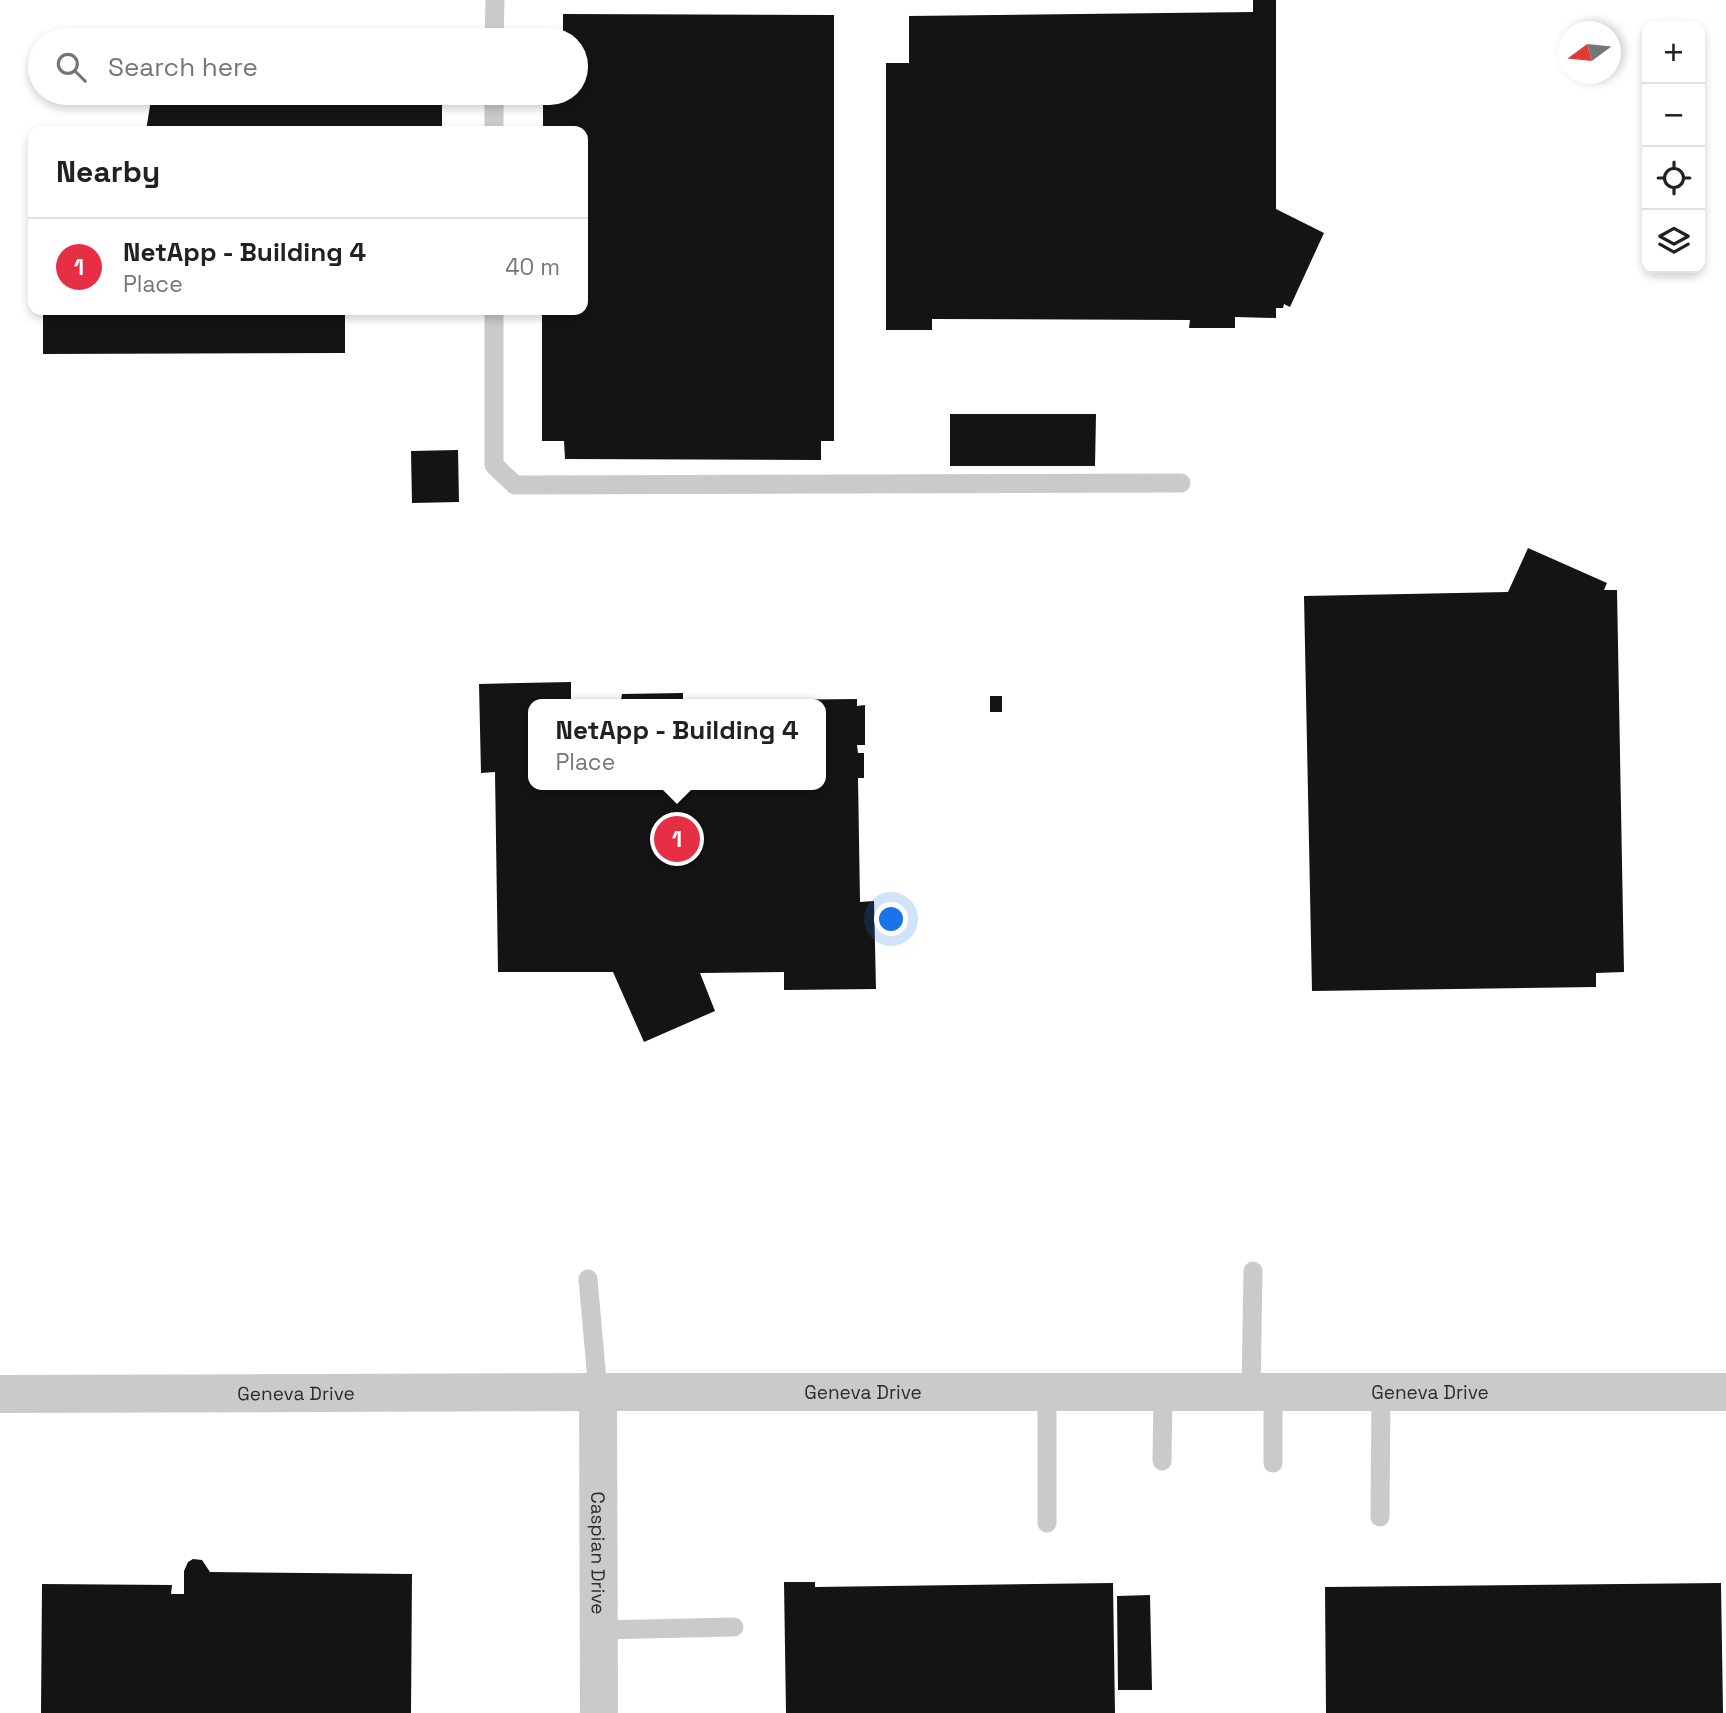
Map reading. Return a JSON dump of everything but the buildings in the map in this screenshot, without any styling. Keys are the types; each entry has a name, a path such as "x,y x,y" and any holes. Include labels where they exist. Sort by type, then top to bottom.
{"street":[{"name":"Caspian Drive","path":"598,1392 599,1713"},
{"name":"Geneva Drive","path":"0,1394 1726,1392"}],"lane":[{"path":"494,28 495,0"},
{"path":"494,105 494,126"},
{"path":"494,315 494,465 515,485 1181,483"},
{"path":"1254,1271 1262,1392 1273,1463"},
{"path":"589,1279 598,1392"},
{"path":"1380,1517 1381,1392"},
{"path":"1047,1393 1047,1522"},
{"path":"1162,1461 1163,1393"},
{"path":"598,1630 734,1627"}],"place":[{"name":"NetApp - Building 4","path":"677,839"}]}
